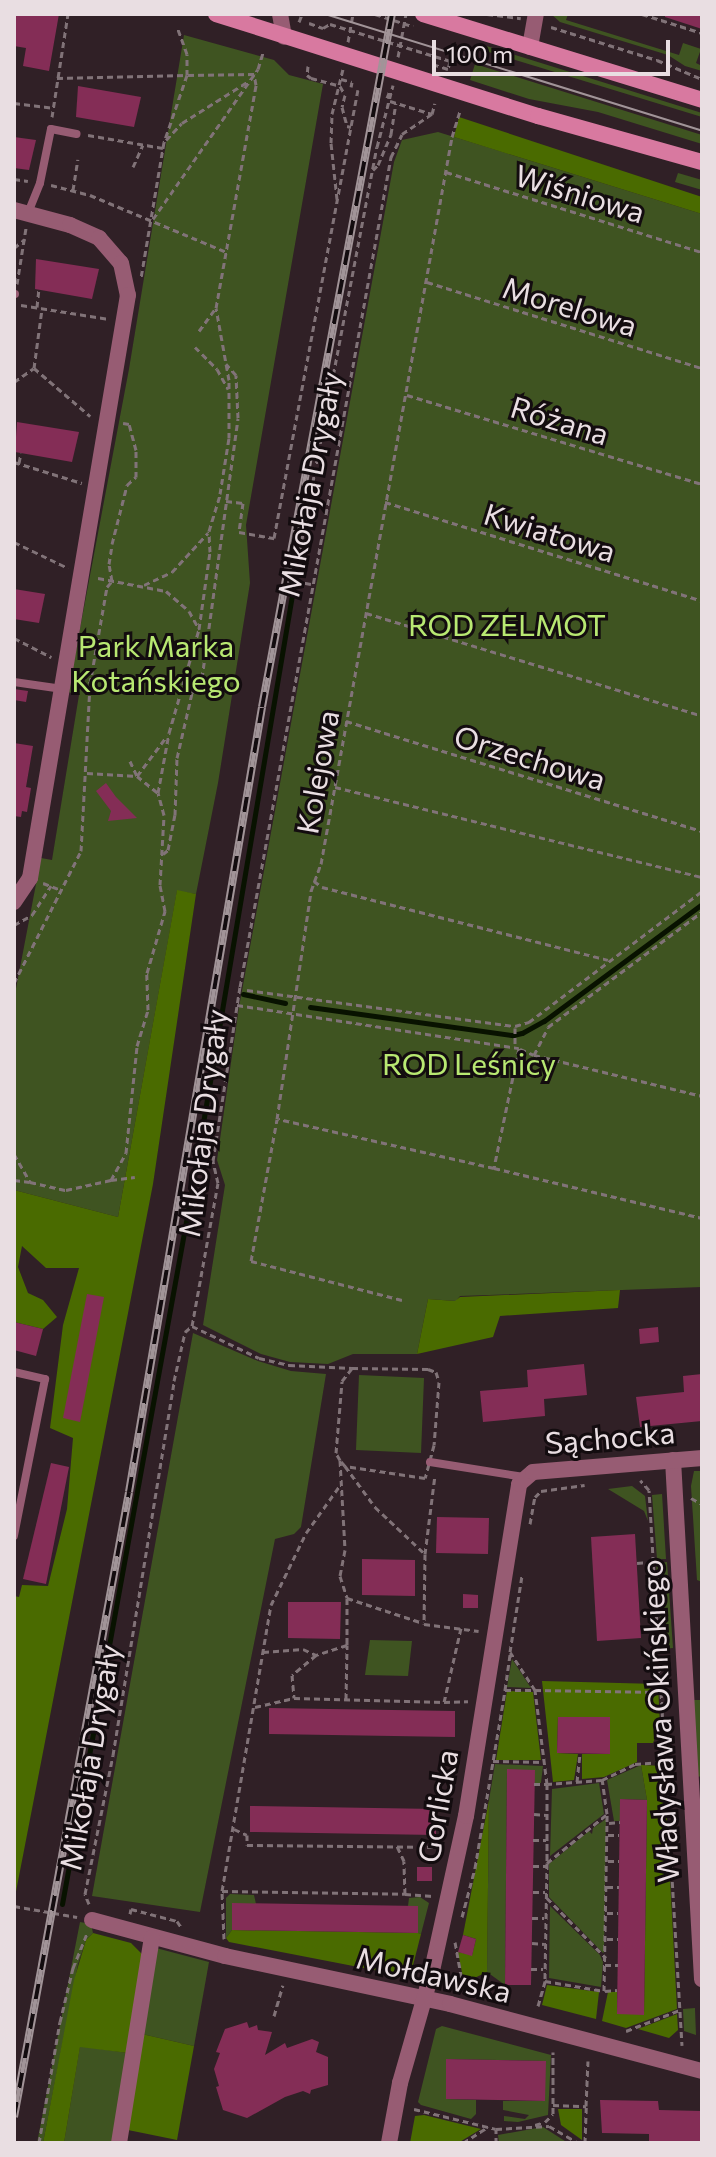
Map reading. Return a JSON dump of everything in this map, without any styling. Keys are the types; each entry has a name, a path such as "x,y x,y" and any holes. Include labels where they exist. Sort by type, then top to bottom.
{"main road":[{"path":"216,14 436,85 702,162"},
{"path":"423,14 702,100"}],"street":[{"path":"280,14 284,37"},
{"path":"530,47 535,19"},
{"path":"14,902 30,878 124,321 127,284 121,263 109,247 87,231 21,212"},
{"name":"Sąchocka","path":"524,1477 533,1472 702,1458"},
{"name":"Władysława Okińskiego","path":"673,1460 702,1979"},
{"name":"Gorlicka","path":"389,2143 400,2083 466,1816 517,1490 524,1477"},
{"name":"Mołdawska","path":"94,1920 225,1956 423,1998 702,2071"},
{"path":"119,2143 152,1938"}],"lane":[{"path":"21,212 40,183 51,129 77,134"},
{"path":"14,682 62,689"},
{"path":"14,1372 45,1379 14,1536"},
{"path":"434,1462 524,1477"}],"path":[{"path":"51,129 68,14"},
{"path":"487,14 535,19 657,60 702,79"},
{"path":"642,14 702,33"},
{"path":"309,23 328,33"},
{"path":"323,28 330,24 450,61 448,69 439,66"},
{"path":"177,27 187,54 187,75 164,142 182,123 250,80"},
{"path":"350,31 361,34 359,40 361,33"},
{"path":"151,222 254,74 263,53"},
{"path":"308,66 307,75 311,78 352,82 351,87 354,78"},
{"path":"57,78 254,74"},
{"path":"111,1180 126,1153 137,1046 148,1010 147,973 165,911 160,885 164,815 158,793 169,733 199,629 210,552 209,531 220,494 229,438 229,393 216,308 256,85 254,74"},
{"path":"341,82 345,95 342,107 347,126 351,127"},
{"path":"338,201 334,193 331,143 332,114 341,82"},
{"path":"226,501 243,503 239,532 274,538 358,90"},
{"path":"390,90 387,98 391,95"},
{"path":"390,101 432,114 435,103"},
{"path":"14,103 53,108"},
{"path":"372,170 378,165 391,134 396,103"},
{"name":"Kolejowa","path":"402,1300 251,1261 277,1119 314,881 321,864 452,137 460,111"},
{"path":"311,584 294,581 372,170 386,114"},
{"name":"Mikołaja Drygały","path":"94,1920 85,1894 113,1755 174,1381 185,1332 192,1326 218,1183 213,1161 237,1005 311,584 391,157 402,134 432,114"},
{"path":"77,134 163,148"},
{"path":"133,167 143,145"},
{"path":"73,190 78,159"},
{"name":"Wiśniowa","path":"446,172 702,252"},
{"path":"14,179 73,190 226,252"},
{"path":"21,212 25,239 14,297 39,308 124,321"},
{"path":"14,248 25,239"},
{"name":"Morelowa","path":"426,282 702,368"},
{"path":"34,368 39,289"},
{"path":"199,331 216,308"},
{"path":"195,347 217,369 229,393"},
{"path":"162,854 168,850 175,815 180,745 192,693 202,678 238,418 236,375 223,361"},
{"path":"14,382 34,368"},
{"path":"34,368 97,422 107,420 129,424"},
{"name":"Różana","path":"406,395 702,484"},
{"path":"129,424 134,419"},
{"path":"14,983 76,867 81,851 90,684 107,587 112,581 109,564 112,544 127,485 138,478 136,450 129,424"},
{"path":"21,453 16,463 68,481 96,485"},
{"name":"Kwiatowa","path":"385,502 702,601"},
{"path":"144,585 172,572 209,531"},
{"path":"14,542 81,574 166,591 178,599 199,629"},
{"path":"366,613 702,716"},
{"name":"Orzechowa","path":"346,721 702,831"},
{"path":"137,776 169,733"},
{"path":"130,761 137,776 158,793"},
{"path":"86,773 137,776"},
{"path":"335,787 702,877"},
{"path":"314,881 322,887 610,960"},
{"path":"14,925 32,915 51,886"},
{"path":"247,990 515,1026 529,1022 702,891"},
{"path":"534,1055 535,1046 548,1027 702,912"},
{"path":"14,973 20,972"},
{"path":"237,1005 517,1048 534,1055 702,1096"},
{"path":"494,1168 517,1048 515,1026"},
{"path":"277,1119 702,1218"},
{"path":"14,1154 30,1182"},
{"path":"14,1180 66,1190 135,1177"},
{"path":"192,1326 259,1358 320,1368 428,1369 436,1372 439,1382 425,1554 424,1624"},
{"path":"352,1368 342,1381 336,1453 375,1507 425,1554"},
{"path":"340,1460 345,1550 340,1576 347,1598 346,1699"},
{"path":"345,1466 425,1478 434,1462"},
{"path":"627,1481 640,1480 649,1490 682,2045"},
{"path":"225,1956 222,1891 271,1605 306,1533 341,1484"},
{"path":"529,1532 535,1497 541,1491 586,1485"},
{"path":"687,1497 702,1504"},
{"path":"637,1563 678,1560"},
{"path":"460,1925 475,1868 524,1562"},
{"path":"347,1598 424,1624 479,1631"},
{"path":"444,1702 461,1628"},
{"path":"294,1698 292,1675 316,1655 347,1645"},
{"path":"263,1652 303,1649 312,1650 316,1655"},
{"path":"510,1652 535,1690 547,1784 545,1981 538,2006"},
{"path":"505,1690 661,1692"},
{"path":"253,1707 294,1698 468,1701"},
{"path":"577,1782 580,1754"},
{"path":"493,1761 544,1762"},
{"path":"534,1784 602,1780 635,1764 666,1762"},
{"path":"602,1780 609,1823 604,1991"},
{"path":"534,1814 547,1815"},
{"path":"533,1866 547,1864 607,1814"},
{"path":"609,1823 620,1822"},
{"path":"234,1829 247,1835 247,1845 446,1847"},
{"path":"608,1835 619,1835"},
{"path":"533,1840 547,1840"},
{"path":"397,1846 404,1861 405,1894"},
{"path":"608,1861 619,1861"},
{"path":"607,1887 619,1887"},
{"path":"222,1891 433,1896"},
{"path":"533,1892 546,1895 606,1958"},
{"path":"14,1906 70,1916"},
{"path":"607,1913 618,1913"},
{"path":"532,1918 546,1918"},
{"path":"39,2143 73,1968 82,1941 95,1928 94,1920"},
{"path":"452,1955 457,1934"},
{"path":"607,1939 618,1939"},
{"path":"455,1942 463,1986"},
{"path":"532,1943 546,1944"},
{"path":"605,1965 618,1965"},
{"path":"531,1969 545,1969"},
{"path":"274,2016 287,1970"},
{"path":"545,1981 604,1991 617,1990"},
{"path":"626,2031 680,2010"},
{"path":"530,2126 545,2122 553,2114 553,2052"},
{"path":"585,2143 588,2061"},
{"path":"553,2105 586,2106"},
{"path":"414,2109 496,2129 549,2126 578,2143"},
{"path":"463,2143 488,2127"},
{"path":"496,2129 496,2143"}],"green space":[{"path":"551,14 568,14 566,20 679,55 683,43 701,49 696,63 702,66 702,71 685,66 668,55 560,22"},
{"name":"Park Marka Kotańskiego","path":"184,35 274,60 289,75 323,84 246,525 250,583 218,783 196,894 177,891 118,1217 14,1190 14,999 41,858 52,860 79,695 68,692 129,369"},
{"path":"480,44 702,113 702,117 479,49"},
{"path":"475,64 702,135 702,144 598,112 529,99 470,80"},
{"path":"459,117 702,197 702,214 454,137"},
{"path":"438,132 702,214 702,1287 460,1296 456,1301 428,1299 417,1354 353,1354 328,1364 290,1362 261,1354 203,1325 225,1185 217,1160 239,1007 394,162 402,140"},
{"path":"678,173 702,180 702,190 675,182"},
{"path":"177,890 196,894 153,1184 14,1902 14,1596 19,1597 22,1585 48,1586 67,1509 73,1438 50,1428 63,1325 79,1268 46,1268 22,1246 18,1267 28,1293 43,1300 57,1317 43,1329 14,1322 14,1190 118,1217"},
{"path":"620,1290 618,1308 500,1316 493,1337 417,1354 428,1299 455,1301 460,1297"},
{"path":"193,1333 258,1361 291,1371 326,1374 301,1527 294,1534 275,1539 200,1912 92,1896"},
{"path":"359,1375 424,1378 421,1453 356,1450"},
{"path":"694,1471 702,1471 702,1582 697,1580 691,1486"},
{"path":"632,1486 645,1496 648,1521 644,1511 608,1489"},
{"path":"662,1494 666,1559 657,1559 652,1495"},
{"path":"667,1562 673,1648 662,1649 656,1563"},
{"path":"370,1640 412,1641 408,1676 365,1675"},
{"path":"512,1659 531,1688 507,1687"},
{"path":"542,1681 658,1684 660,1725 653,1743 637,1743 637,1762 604,1777 582,1779 582,1754 610,1754 610,1718 558,1717 557,1753 578,1754 574,1780 553,1782"},
{"path":"507,1691 533,1692 541,1760 496,1760"},
{"path":"693,1700 700,1700 702,1776 697,1777"},
{"path":"495,1764 543,1766 541,1783 534,1783 534,1770 507,1770 505,1985 487,1972 489,1800"},
{"path":"641,1765 647,1800 620,1799 620,1821 614,1821 607,1780"},
{"path":"641,1765 664,1766 677,2009 626,2028 602,2021 608,1992 617,1992 617,2014 644,2014 647,1800"},
{"path":"599,1783 604,1814 550,1856 552,1789"},
{"path":"489,1800 487,1972 464,1983 458,1952 472,1955 476,1939 463,1935"},
{"path":"606,1819 603,1953 549,1897 549,1864 589,1831 592,1834 593,1828"},
{"path":"230,1894 254,1895 256,1904 232,1904 232,1930 226,1938 226,1898"},
{"path":"420,1897 429,1903 421,1934 418,1933 418,1907 408,1906 409,1898"},
{"path":"550,1906 600,1955 603,1962 601,1987 549,1978"},
{"path":"80,1922 91,1924 93,1933 86,1940 78,1964 43,2143 37,2143"},
{"path":"232,1930 421,1934 410,1977 229,1942 226,1938"},
{"path":"93,1933 131,1943 143,1955 128,2053 80,2047 64,2143 43,2143 74,1980 86,1940"},
{"path":"156,1948 209,1962 194,2046 142,2034"},
{"path":"547,1985 599,1992 596,2019 542,2005"},
{"path":"695,2008 696,2035 684,2031 683,2009"},
{"path":"677,2014 678,2030 669,2038 638,2029"},
{"path":"442,2026 551,2055 548,2115 518,2122 504,2121 504,2116 525,2119 529,2115 503,2110 503,2101 545,2101 545,2061 447,2059 446,2099 476,2100 476,2114 471,2119 421,2105 418,2102 436,2029"},
{"path":"142,2034 194,2046 177,2140 128,2130"},
{"path":"80,2046 128,2053 113,2143 64,2143"},
{"path":"558,2109 582,2109 582,2140 561,2125"},
{"path":"424,2115 481,2129 458,2143 410,2143 415,2116"},
{"path":"543,2127 568,2143 499,2143 498,2135"}],"building":[{"path":"14,14 59,14 49,71 23,66 26,48 14,46"},
{"path":"665,14 702,14 702,29 665,17"},
{"path":"78,86 141,97 134,127 76,117"},
{"path":"14,137 36,140 29,170 14,168"},
{"path":"36,259 99,269 92,299 35,289"},
{"path":"17,422 79,432 72,462 15,452"},
{"path":"14,589 45,594 39,623 14,619"},
{"path":"14,689 28,691 26,702 14,700"},
{"path":"14,743 33,746 26,787 31,788 27,812 22,811 21,817 14,816"},
{"path":"106,783 137,818 108,821 111,811 96,791"},
{"path":"87,1294 104,1297 80,1422 63,1418"},
{"path":"14,1322 43,1329 36,1356 14,1350"},
{"path":"658,1327 659,1342 640,1344 639,1329"},
{"path":"584,1364 587,1395 544,1399 545,1416 483,1422 480,1391 528,1387 527,1370"},
{"path":"702,1374 702,1421 640,1427 636,1397 684,1392 683,1376"},
{"path":"51,1463 69,1467 46,1584 23,1579"},
{"path":"437,1517 489,1518 488,1554 436,1553"},
{"path":"635,1534 641,1638 597,1641 591,1537"},
{"path":"362,1559 415,1560 415,1596 362,1595"},
{"path":"463,1594 478,1595 478,1608 463,1608"},
{"path":"288,1602 341,1602 340,1639 288,1638"},
{"path":"269,1708 455,1711 455,1737 269,1734"},
{"path":"558,1717 610,1717 610,1754 557,1753"},
{"path":"507,1769 535,1770 531,1985 505,1985"},
{"path":"620,1799 647,1800 644,2015 617,2014"},
{"path":"250,1806 436,1809 436,1835 250,1832"},
{"path":"417,1867 432,1867 432,1881 417,1881"},
{"path":"232,1903 418,1906 418,1933 232,1930"},
{"path":"463,1935 476,1939 472,1956 458,1952"},
{"path":"247,2022 249,2028 257,2025 258,2030 272,2032 265,2055 285,2043 287,2048 312,2039 319,2042 316,2052 328,2057 328,2085 311,2090 310,2094 303,2091 285,2097 247,2118 223,2110 216,2087 219,2086 214,2069 220,2053 216,2052 225,2029"},
{"path":"446,2059 546,2061 545,2101 446,2099"},
{"path":"600,2100 658,2101 659,2110 702,2111 702,2142 649,2142 649,2134 602,2133"}],"waterway":[{"path":"62,1904 190,1200 293,589"},
{"path":"310,1007 513,1035 522,1033 544,1021 702,904"},
{"path":"243,994 285,1003"}],"tram line":[{"path":"325,14 702,131"}],"railway":[{"path":"14,2117 129,1492 262,707 392,14"}],"park label":[{"name":"ROD ZELMOT","path":"507,624"},
{"name":"ROD Leśnicy","path":"469,1063"}]}
